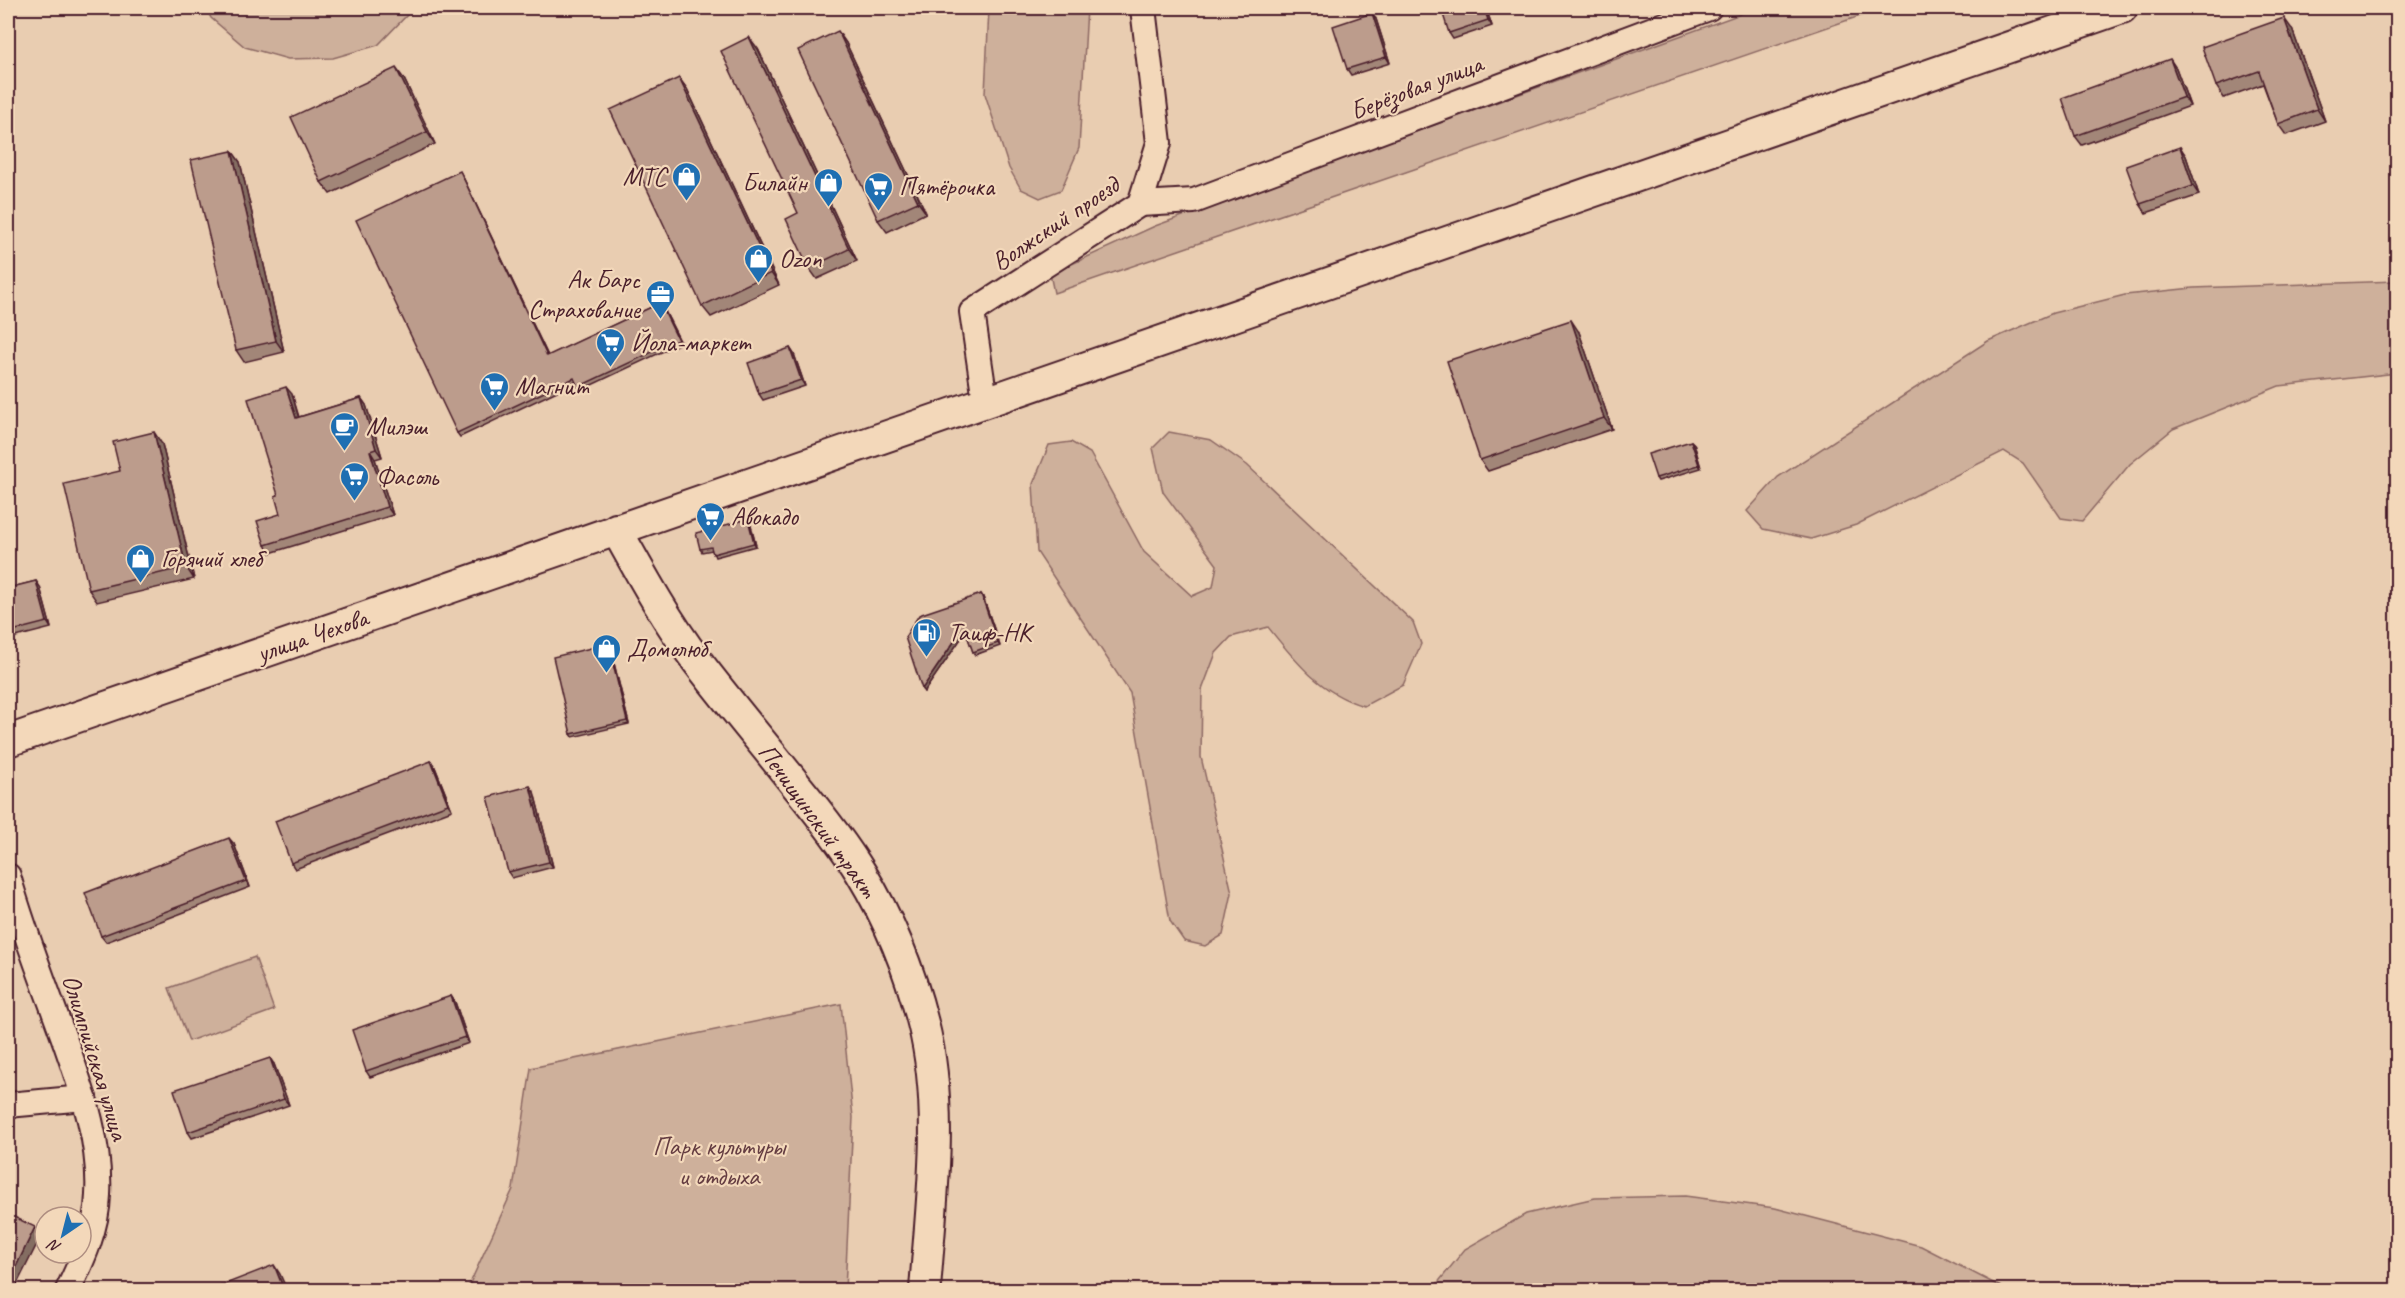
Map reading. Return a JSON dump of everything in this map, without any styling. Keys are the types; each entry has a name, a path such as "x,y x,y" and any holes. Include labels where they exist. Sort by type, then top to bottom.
{"street":[{"name":"Волжский проезд","path":"985,400 972,312 1140,204 1159,143 1143,8"},
{"name":"Берёзовая улица","path":"1140,204 1194,201 1709,8"},
{"name":"улица Чехова","path":"8,741 985,400 2122,8"},
{"name":"Печищинский тракт","path":"616,529 649,588 696,658 827,823 861,872 887,919 924,1025 933,1092 933,1168 925,1290"},
{"name":"Олимпийская улица","path":"8,876 84,1098 98,1163 98,1197 94,1226 80,1267 68,1290"},
{"path":"8,1105 84,1098"}],"green space":[{"path":"206,8 410,8 408,14 378,45 333,58 288,59 245,47 211,18"},
{"path":"989,8 1087,8 1079,148 1061,190 1040,198 1021,189 1009,168 985,94"},
{"path":"1757,8 1883,8 1054,293 1050,274 1155,226"},
{"path":"2397,281 2397,373 2279,386 2173,429 2130,464 2082,521 2061,518 2023,463 2004,451 1856,525 1811,539 1763,529 1747,511 1778,477 1988,341 2053,313 2125,295 2193,288"},
{"path":"1169,432 1211,440 1247,465 1413,622 1421,644 1403,685 1364,706 1349,701 1322,685 1299,664 1268,627 1231,637 1216,653 1202,690 1201,757 1232,893 1223,935 1205,946 1184,941 1170,921 1130,693 1037,552 1033,484 1049,445 1071,442 1090,453 1144,552 1192,596 1213,587 1217,565 1163,492 1153,448"},
{"path":"255,957 274,1010 189,1041 169,988"},
{"name":"Парк культуры и отдыха","path":"841,1004 853,1117 845,1290 467,1290 513,1189 531,1068"},
{"path":"1685,1196 1775,1208 1921,1246 2007,1290 1436,1290 1436,1285 1465,1249 1526,1214 1595,1198"}],"building":[{"path":"1441,8 1484,8 1488,20 1449,33"},
{"path":"1372,13 1386,57 1347,69 1333,26"},
{"path":"2284,18 2317,109 2278,124 2259,71 2216,86 2202,47"},
{"path":"838,31 918,202 878,220 798,50"},
{"path":"749,37 849,249 809,268 786,219 798,213 721,51"},
{"path":"2170,59 2184,97 2075,136 2062,98"},
{"path":"396,68 427,132 321,182 291,117"},
{"path":"679,78 771,273 702,306 610,110"},
{"path":"2180,147 2193,186 2140,204 2126,166"},
{"path":"232,151 276,341 236,350 191,160"},
{"path":"460,171 547,356 660,303 678,340 578,387 574,378 457,433 356,220"},
{"path":"1571,320 1604,418 1480,460 1447,361"},
{"path":"790,348 801,380 759,394 748,363"},
{"path":"286,387 296,418 361,398 376,449 370,451 387,507 265,545 257,521 280,514 275,496 278,495 248,399"},
{"path":"154,432 186,567 89,590 64,484 120,471 113,442"},
{"path":"1691,441 1699,465 1656,478 1648,454"},
{"path":"748,519 754,543 713,554 711,547 700,549 696,533"},
{"path":"36,581 47,622 8,632 8,588"},
{"path":"981,594 998,643 973,652 964,627 922,689 905,637 919,615"},
{"path":"608,644 627,721 571,734 553,657"},
{"path":"431,761 448,804 291,863 275,821"},
{"path":"530,786 549,862 508,872 488,797"},
{"path":"229,838 246,881 101,936 85,893"},
{"path":"451,996 465,1037 366,1071 352,1030"},
{"path":"270,1058 284,1099 188,1132 174,1090"},
{"path":"8,1214 33,1226 33,1231 8,1283"},
{"path":"274,1265 284,1290 210,1290"}],"place":[{"name":"МТС","path":"687,202"},
{"name":"Билайн","path":"828,208"},
{"name":"Пятёрочка","path":"878,212"},
{"name":"Ozon","path":"758,284"},
{"name":"Ак Барс Страхование","path":"661,320"},
{"name":"Йола-маркет","path":"610,368"},
{"name":"Магнит","path":"494,412"},
{"name":"Милэш","path":"345,452"},
{"name":"Фасоль","path":"355,502"},
{"name":"Авокадо","path":"710,542"},
{"name":"Горячий хлеб","path":"140,584"},
{"name":"Таиф-НК","path":"927,658"},
{"name":"Домолюб","path":"606,674"}]}
